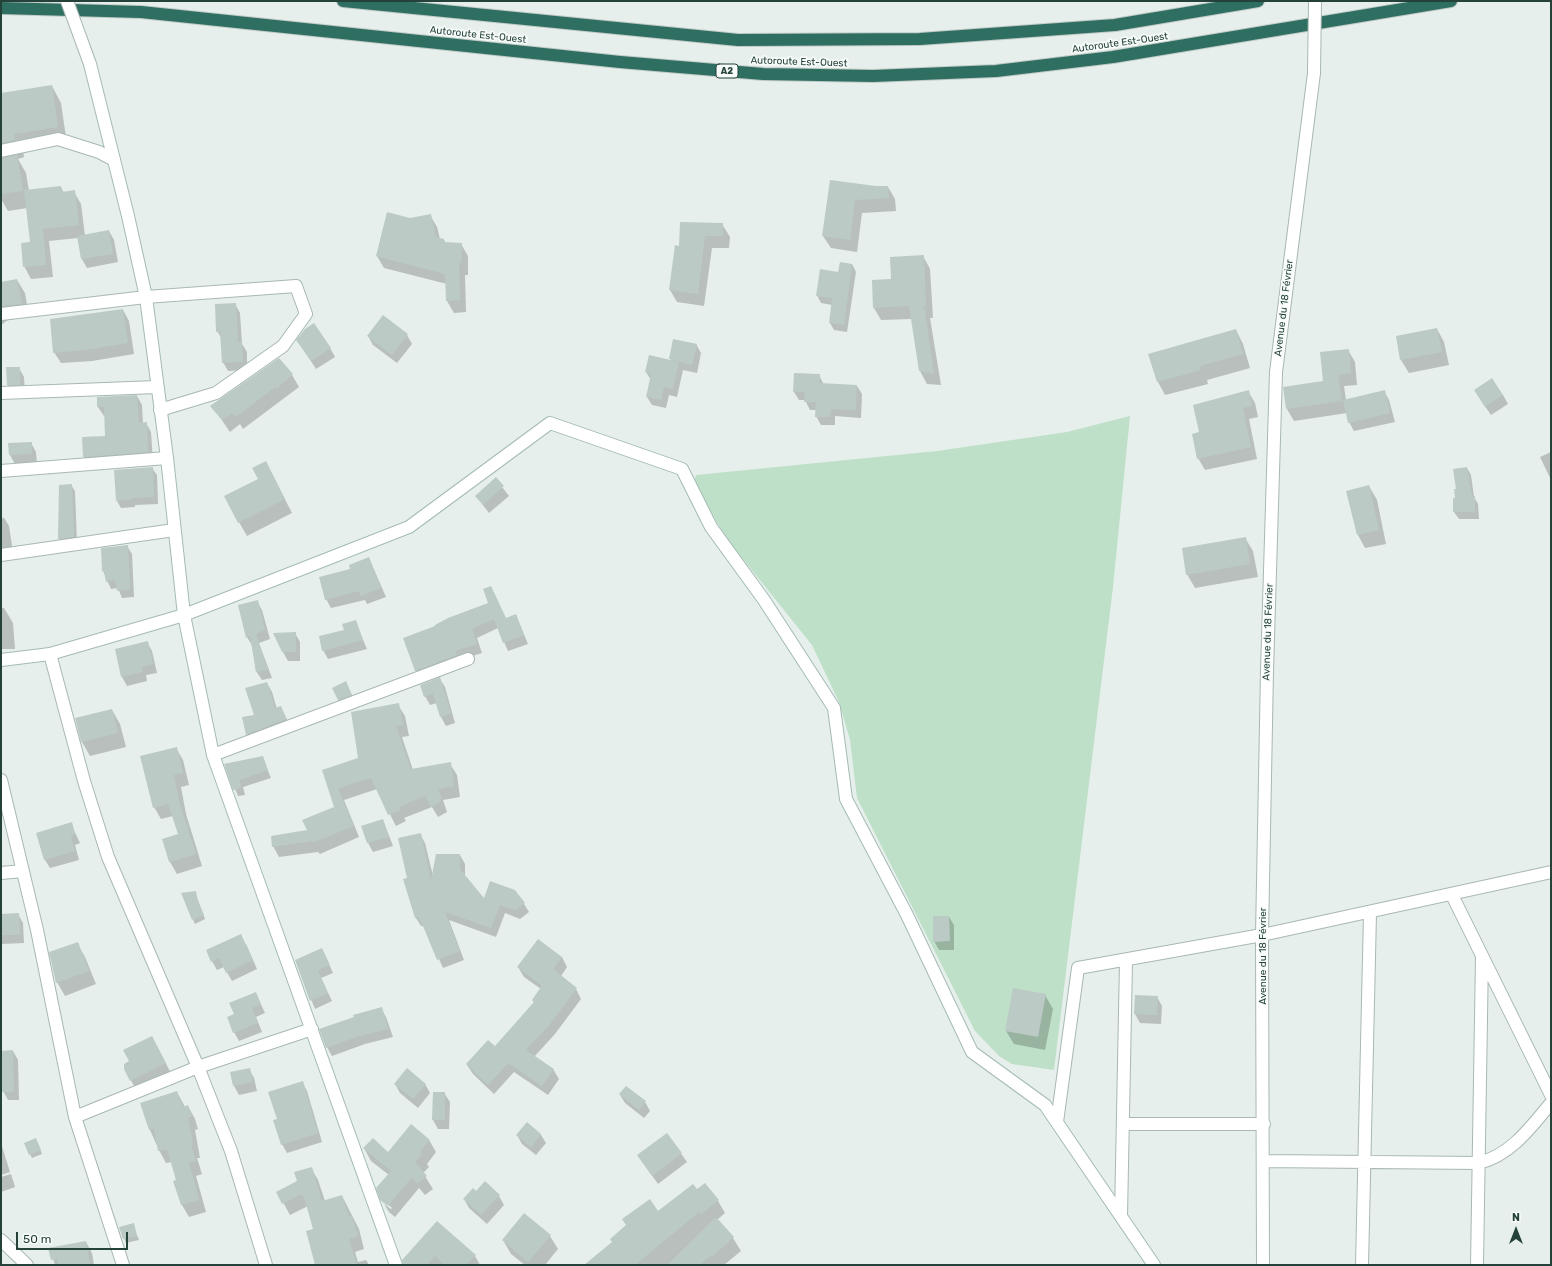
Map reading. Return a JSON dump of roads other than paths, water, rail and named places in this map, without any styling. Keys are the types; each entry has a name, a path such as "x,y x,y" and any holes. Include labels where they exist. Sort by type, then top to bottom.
{"highway":[{"name":"Autoroute Est-Ouest","path":"343,1 746,40 920,39 1099,26 1258,1"},
{"name":"Autoroute Est-Ouest","path":"1,8 141,12 636,64 763,74 873,76 996,71 1113,57 1451,1"}],"street":[{"path":"67,1 90,64 146,297 167,458 184,615 213,755 396,1265"},
{"name":"Avenue du 18 Février","path":"1263,1265 1264,1124 1262,935 1267,679 1276,372 1314,72 1315,1"},
{"path":"1,151 58,139 99,152 114,160"},
{"path":"1,314 146,297 296,286 306,314 284,346 216,393 160,410"},
{"path":"1,393 157,387"},
{"path":"1,660 50,654 184,615 409,528 550,423 682,469 711,528 764,600 834,708 846,799 907,915 972,1052 1045,1105 1154,1265"},
{"path":"1,471 167,458"},
{"path":"1,555 174,530"},
{"path":"50,654 84,781 108,857 198,1067 231,1152 266,1265"},
{"path":"213,755 468,659"},
{"path":"1,780 37,930 75,1116 123,1265"},
{"path":"1,873 23,871"},
{"path":"1057,1122 1078,968 1126,961 1262,935 1370,913 1551,872"},
{"path":"1452,894 1551,1094"},
{"path":"1362,1265 1370,913"},
{"path":"1477,1265 1482,956"},
{"path":"1121,1216 1126,961"},
{"path":"75,1116 198,1067 312,1029"},
{"path":"1264,1161 1478,1163 1494,1158 1512,1146 1523,1136 1551,1103"},
{"path":"1123,1124 1264,1124"},
{"path":"1,1240 26,1265"}]}
